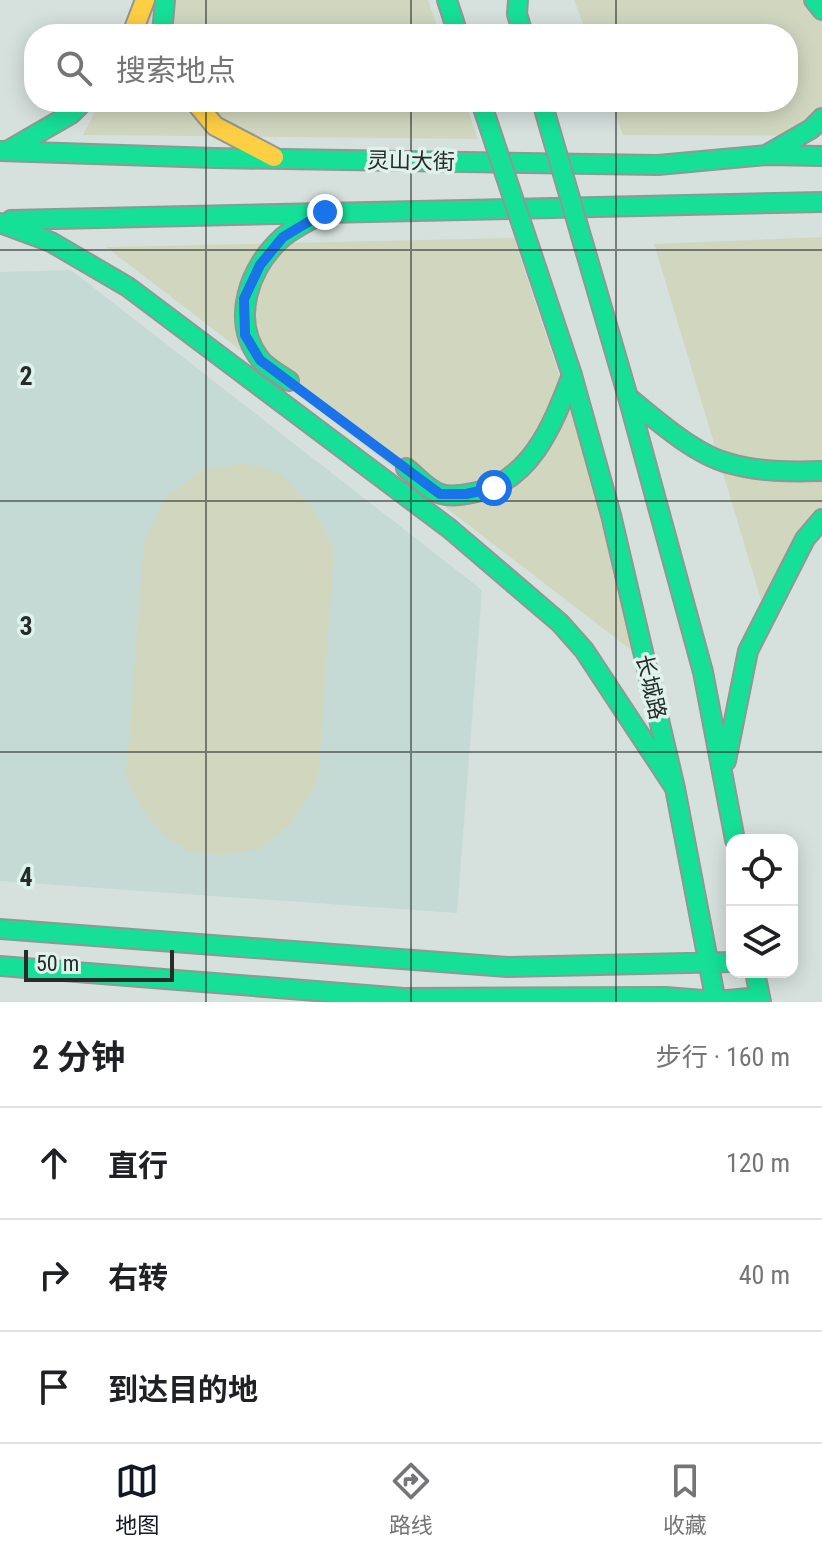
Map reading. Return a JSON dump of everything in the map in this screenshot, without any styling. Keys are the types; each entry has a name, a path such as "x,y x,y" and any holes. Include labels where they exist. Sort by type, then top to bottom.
{"main road":[{"path":"136,24 145,0"},
{"path":"163,24 165,0"},
{"path":"447,0 455,24"},
{"path":"814,0 822,10"},
{"path":"4,151 73,112"},
{"path":"203,112 215,126 278,159"},
{"name":"长城路","path":"484,112 572,375 611,515 675,788 716,1002"},
{"path":"545,112 676,566 725,769 734,834"},
{"path":"766,155 811,129 822,118"},
{"name":"灵山大街","path":"4,151 658,165 766,155 822,156"},
{"path":"0,222 822,202"},
{"path":"308,396 260,360 245,335 244,299 260,265 283,237 325,212"},
{"path":"0,222 51,242 128,287 450,529 560,623 584,650 675,788"},
{"path":"392,458 440,494 466,494 494,488 526,467 539,449 572,375"},
{"path":"628,397 674,435 726,463 786,472 822,471"},
{"path":"725,769 748,651 805,539 822,519"},
{"path":"0,929 507,967 726,963"},
{"path":"0,966 404,998 665,997 716,1002 760,1000 756,978"}],"shaded area":[{"path":"152,0 428,0 436,24 139,24"},
{"path":"574,0 822,0 822,136 623,135 615,112 798,112 798,24 583,24"},
{"path":"95,112 469,112 478,139 83,135"},
{"path":"822,237 822,534 768,623 654,244"},
{"path":"514,238 656,669 106,247"},
{"path":"71,270 482,590 457,913 0,881 0,272"},
{"path":"246,463 281,474 312,507 334,549 318,782 290,824 259,849 219,855 190,851 167,838 140,807 126,775 144,542 165,498 202,470"}],"traffic: fast":[{"path":"163,24 165,0"},
{"path":"447,0 455,24"},
{"path":"518,0 520,24"},
{"path":"814,0 822,10"},
{"path":"7,151 73,112"},
{"path":"484,112 572,375"},
{"path":"545,112 628,397"},
{"path":"766,155 811,129 822,118"},
{"path":"0,151 215,158 658,165 766,155 822,156"},
{"path":"11,220 822,202"},
{"path":"289,381 263,362 251,344 246,328 248,295 253,279 271,249 288,233 325,212"},
{"path":"0,223 51,242 128,287 450,529 560,623 584,650 675,788"},
{"path":"572,375 611,515 675,788 716,1002"},
{"path":"406,468 436,492 453,496 492,487 510,477 525,464 548,431 572,375"},
{"path":"628,397 703,672 734,834"},
{"path":"628,397 675,435 715,458 763,470 822,471"},
{"path":"726,761 748,651 805,539 822,519"},
{"path":"0,929 507,967 726,962"},
{"path":"0,966 404,998 665,997 716,1001 760,997"},
{"path":"756,978 761,1002"}],"traffic: slow":[{"path":"136,24 145,0"},
{"path":"203,112 215,126 274,157"}],"route":[{"path":"325,212 283,237 260,265 244,299 245,335 260,360 440,494 466,494 494,488"}]}
